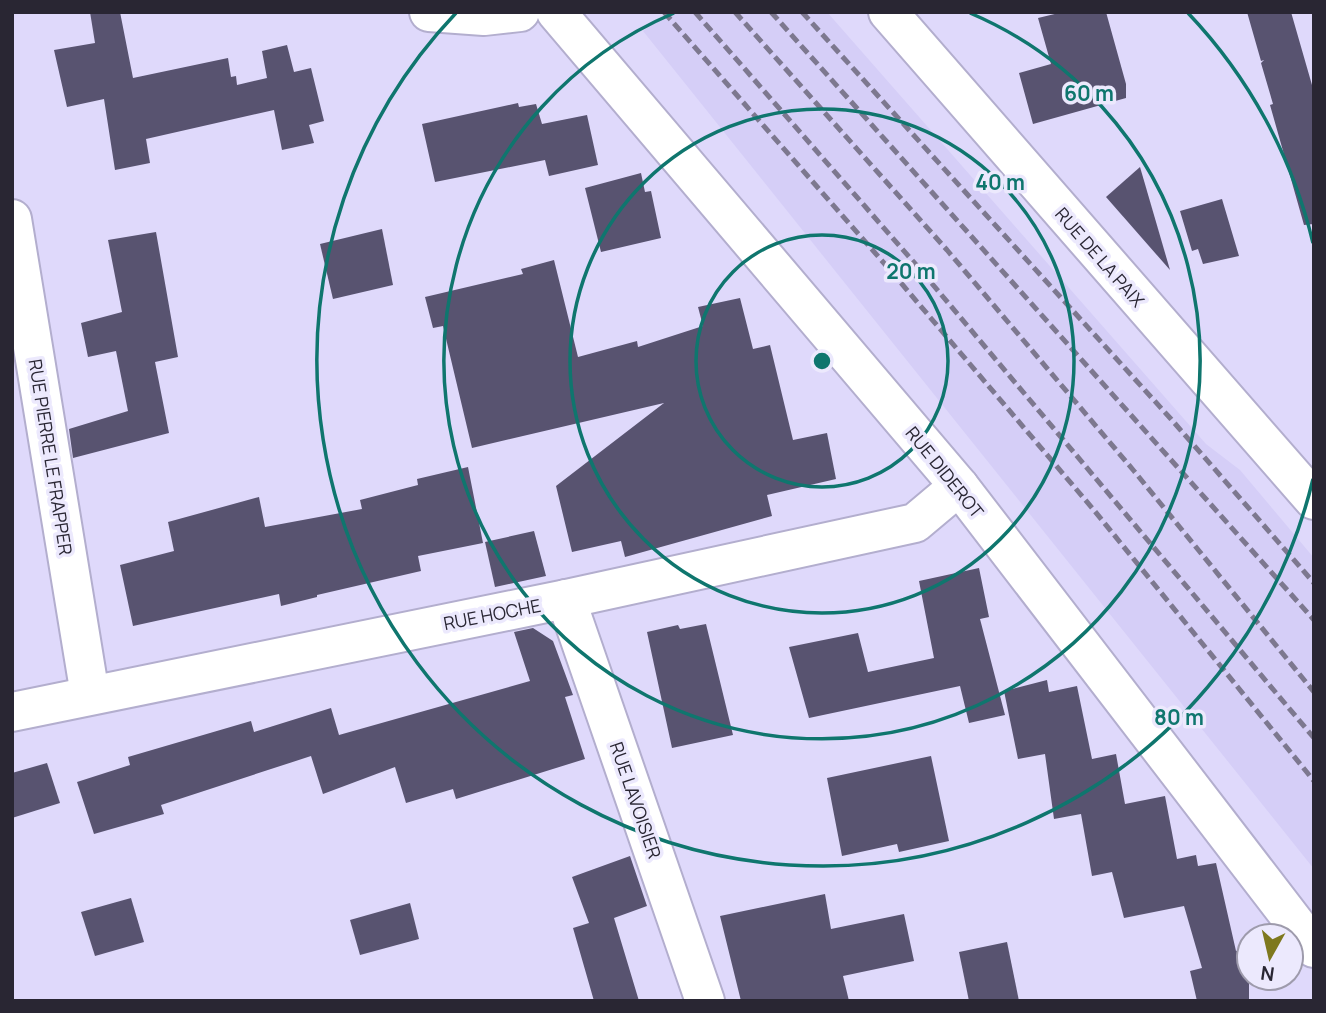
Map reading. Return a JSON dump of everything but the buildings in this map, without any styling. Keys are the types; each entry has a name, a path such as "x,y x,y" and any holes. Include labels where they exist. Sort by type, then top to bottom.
{"street":[{"path":"429,12 484,16 520,12"},
{"name":"RUE DIDEROT","path":"556,12 959,486 1314,948"},
{"name":"RUE DE LA PAIX","path":"888,12 1236,412 1298,458 1314,500"},
{"name":"RUE PIERRE LE FRAPPER","path":"12,219 90,695"},
{"name":"RUE HOCHE","path":"12,712 566,599 915,523 959,486"},
{"name":"RUE LAVOISIER","path":"566,599 705,1001"}],"shaded area":[{"path":"671,12 827,12 1206,444 1240,470 1314,558 1314,869 643,31"}],"railway":[{"path":"664,12 890,270 1093,509 1314,781"},
{"path":"695,12 918,267 1314,738"},
{"path":"735,12 947,250 1134,471 1314,692"},
{"path":"771,12 1314,620"},
{"path":"802,12 1171,419 1314,583"}]}
